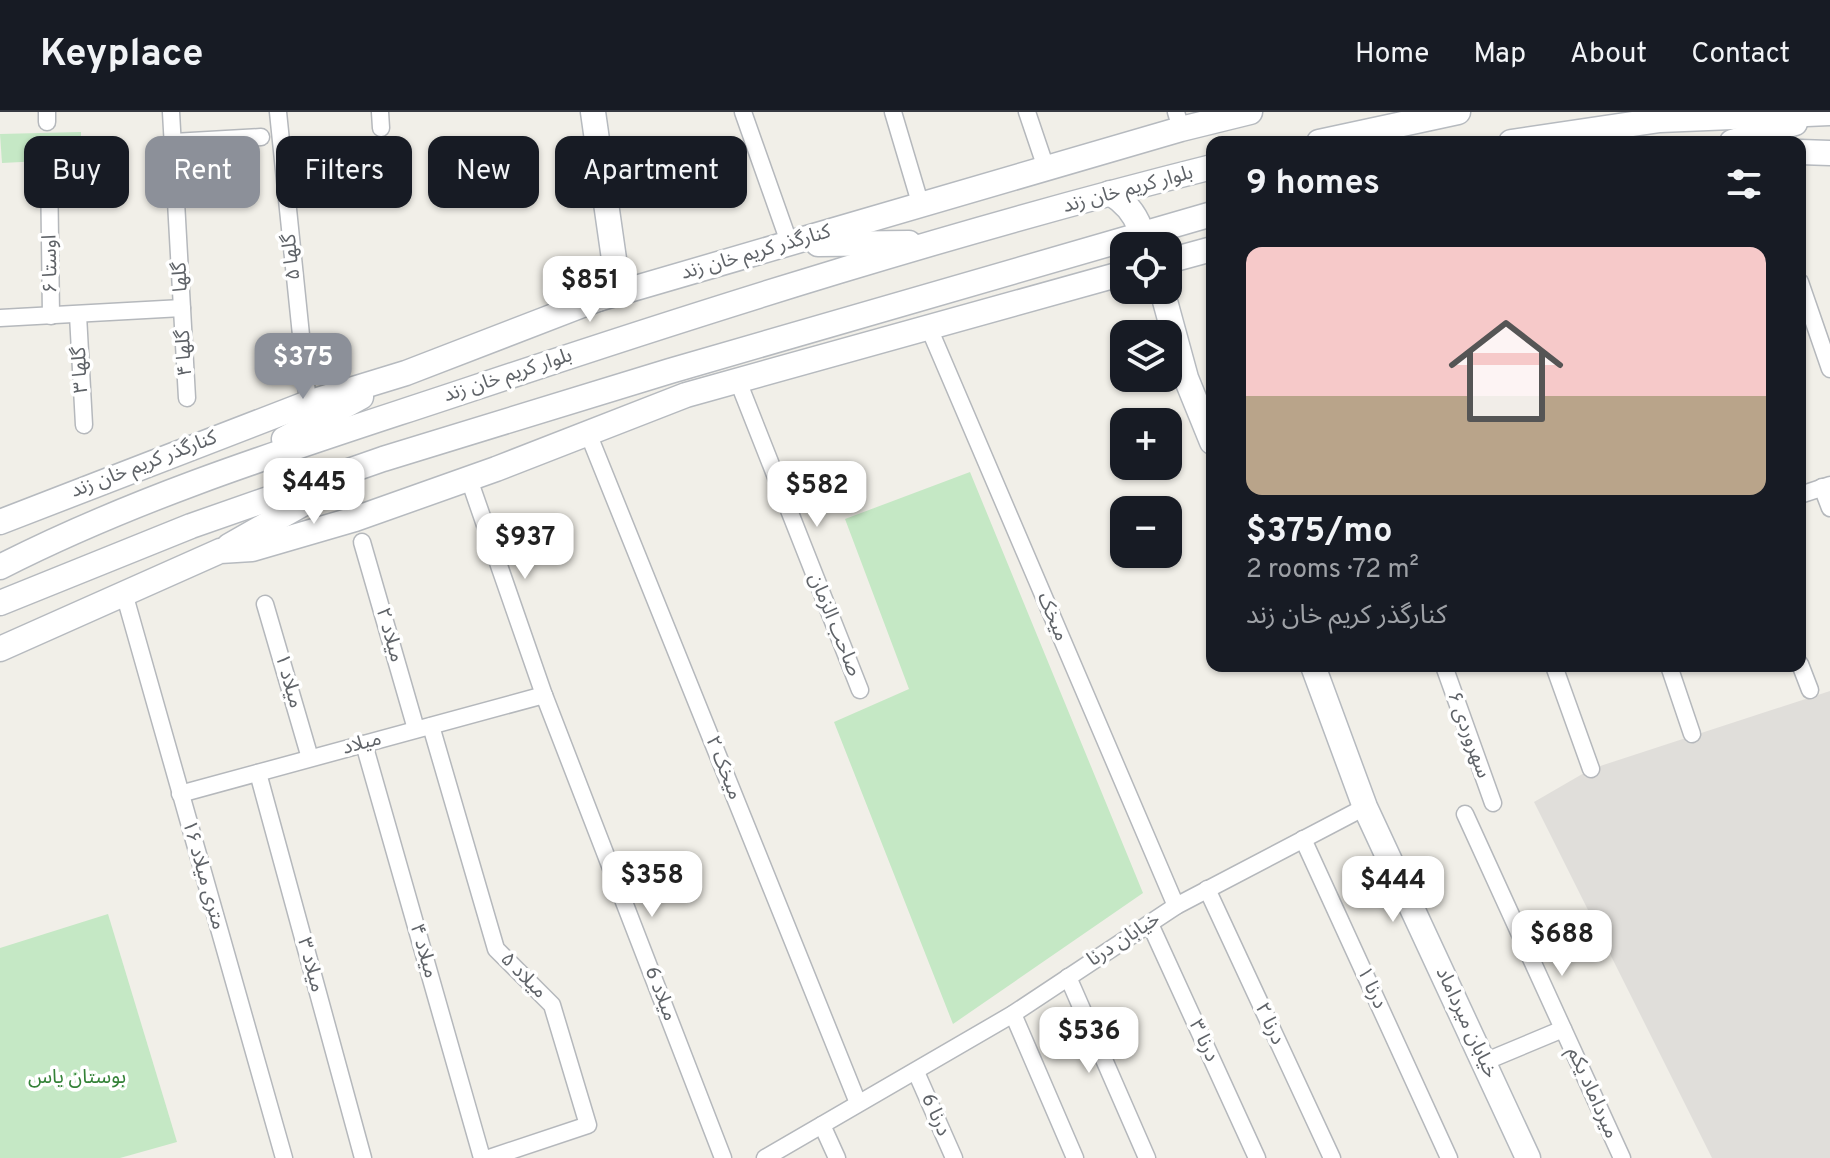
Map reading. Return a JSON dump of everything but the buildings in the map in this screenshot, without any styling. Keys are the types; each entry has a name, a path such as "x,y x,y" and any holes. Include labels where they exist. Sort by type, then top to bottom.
{"main road":[{"path":"593,112 597,136"},
{"name":"کنارگذر کریم خان زند","path":"0,522 308,403 406,373 598,299 1046,168 1178,120 1250,112"},
{"path":"1347,136 1458,112"},
{"path":"1552,136 1660,120 1829,113"},
{"path":"1752,136 1829,113"},
{"path":"1806,152 1830,153"},
{"name":"بلوار کریم خان زند","path":"0,567 223,471 602,345 1110,193 1206,172"},
{"path":"1110,193 1123,200 1136,218 1138,232"},
{"path":"598,299 607,287 615,266 607,208"},
{"path":"1153,232 1206,216"},
{"path":"790,245 939,243"},
{"path":"0,603 191,526 383,459 670,371 1110,244"},
{"path":"1182,257 1206,251"},
{"path":"615,266 646,284"},
{"path":"220,551 267,545 469,479 659,406 738,381 1110,277"},
{"path":"1166,304 1186,378 1206,427"},
{"path":"232,511 223,471 406,373"},
{"path":"538,413 659,406"},
{"path":"0,649 220,551 383,459"},
{"path":"181,487 191,526"},
{"name":"خیابان میرداماد","path":"1315,672 1365,807 1528,1158"}],"street":[{"name":"گلها","path":"171,112 173,136"},
{"name":"گلها ۵","path":"278,112 308,403"},
{"path":"743,112 790,245"},
{"path":"893,112 921,206"},
{"path":"1027,112 1046,168"},
{"name":"اوستا ۶","path":"50,208 51,316"},
{"name":"گلها","path":"0,318 182,308 177,208"},
{"path":"1806,299 1830,369"},
{"name":"گلها ۴","path":"182,308 187,398"},
{"name":"گلها ۳","path":"78,315 84,425"},
{"name":"میخک","path":"929,328 1176,906"},
{"name":"صاحب الزمان","path":"738,381 860,690"},
{"name":"میخک ۲","path":"588,433 858,1103"},
{"name":"میلاد 6","path":"469,479 544,695 723,1158"},
{"path":"1806,493 1826,486 1830,508"},
{"name":"میلاد ۲","path":"362,542 424,727"},
{"name":"۱۶ متری میلاد","path":"124,593 284,1158"},
{"name":"میلاد ۱","path":"265,604 310,758"},
{"name":"سهروردی ۶","path":"1446,672 1493,803"},
{"path":"1556,672 1591,769"},
{"path":"1671,672 1692,734"},
{"path":"1803,672 1810,690"},
{"name":"میلاد","path":"180,794 544,695"},
{"name":"میلاد ۵","path":"424,727 496,949 552,1005 588,1125 489,1158"},
{"name":"میلاد ۴","path":"364,744 482,1158"},
{"name":"میلاد ۳","path":"258,773 363,1158"},
{"name":"خیابان درنا","path":"765,1158 1013,1014 1176,906 1365,807"},
{"name":"میرداماد یکم","path":"1465,814 1622,1158"},
{"name":"درنا ۱","path":"1303,839 1449,1158"},
{"name":"درنا ۲","path":"1207,889 1332,1158"},
{"name":"درنا ۳","path":"1150,924 1257,1158"},
{"path":"1068,977 1147,1158"},
{"path":"1013,1014 1075,1158"},
{"name":"میرداماد یکم","path":"1484,1062 1563,1029"},
{"name":"درنا 6","path":"916,1072 954,1158"},
{"path":"822,1125 837,1158"}],"shaded area":[{"path":"1830,691 1830,1158 1712,1158 1534,802 1591,769"}],"green space":[{"path":"81,132 81,136 24,136 24,162 2,163 0,134"},
{"path":"970,472 1143,893 953,1024 834,722 909,689 845,519"},
{"name":"بوستان یاس","path":"108,914 177,1142 120,1158 0,1158 0,948"}]}
